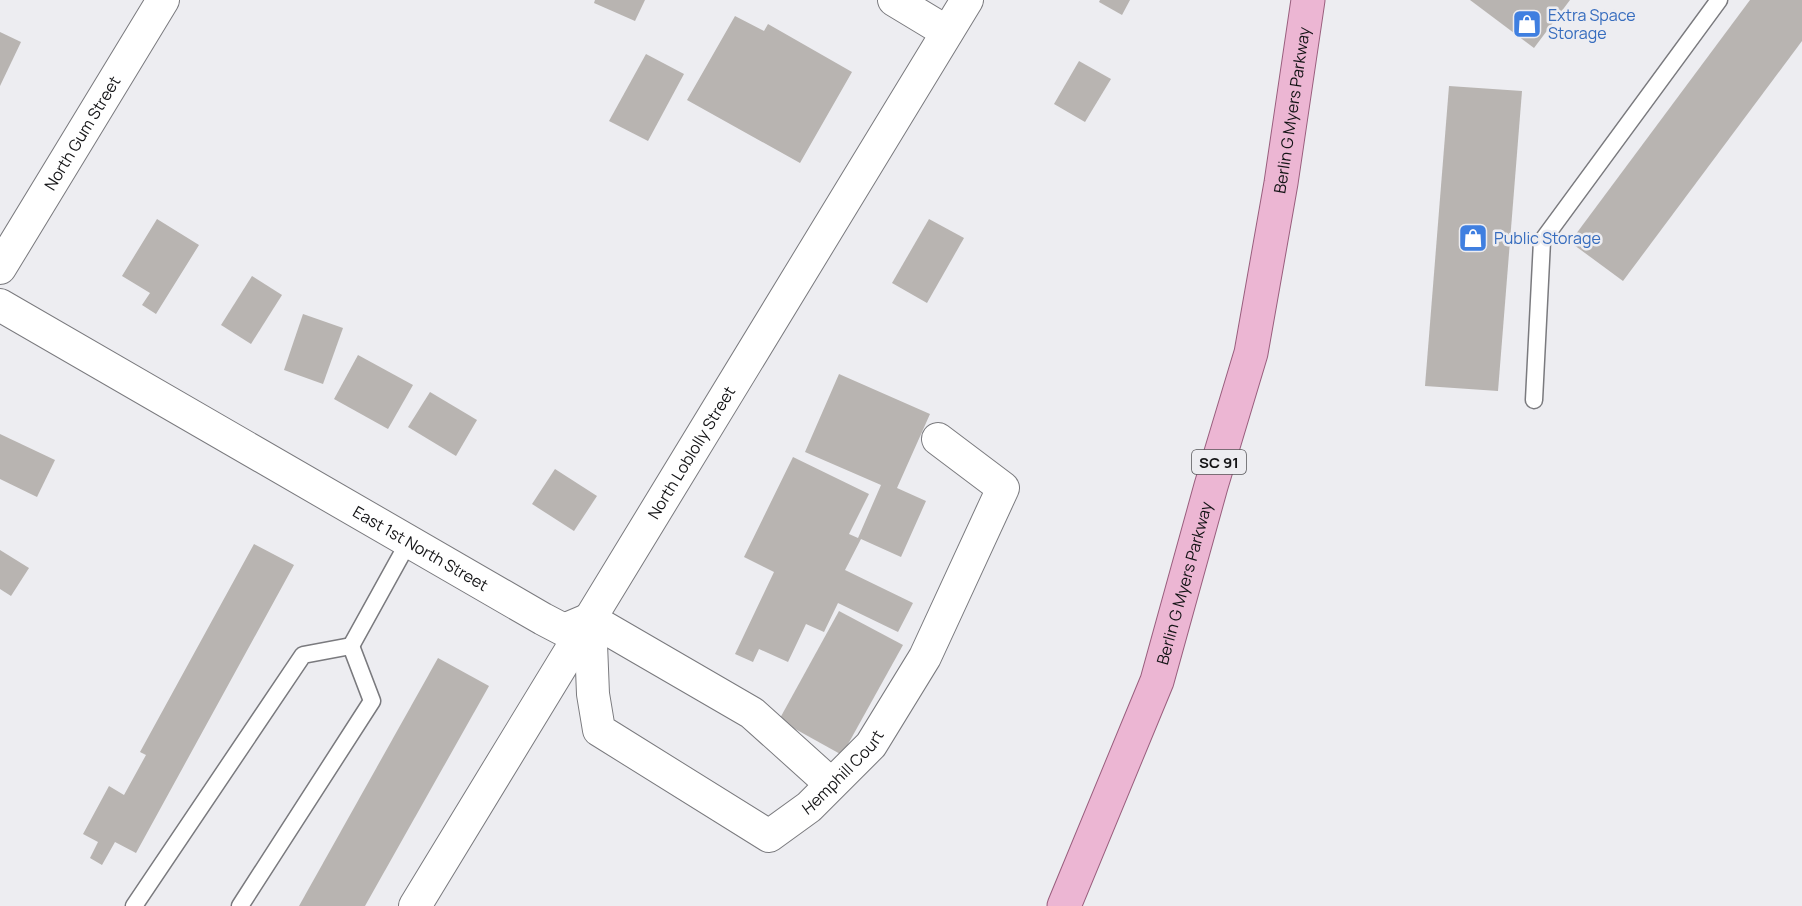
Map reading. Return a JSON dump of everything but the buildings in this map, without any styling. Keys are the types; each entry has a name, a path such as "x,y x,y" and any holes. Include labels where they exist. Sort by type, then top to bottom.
{"main road":[{"name":"Berlin G Myers Parkway","path":"1064,906 1157,681 1211,486 1251,353 1281,183 1308,0"}],"street":[{"name":"North Gum Street","path":"0,268 163,0"},
{"path":"894,0 947,32"},
{"name":"North Loblolly Street","path":"415,906 967,0"},
{"name":"East 1st North Street","path":"0,305 564,630 590,619"},
{"name":"Hemphill Court","path":"590,619 593,694 599,730 769,836 809,807 871,745 925,657 1004,488 938,439"},
{"path":"590,619 752,712 831,784"}],"lane":[{"path":"1534,400 1542,240 1719,0"},
{"path":"134,906 303,656 351,646 409,541"},
{"path":"240,906 372,701 351,646"}],"place":[{"name":"Extra Space Storage","path":"1527,24"},
{"name":"Public Storage","path":"1473,238"}]}
